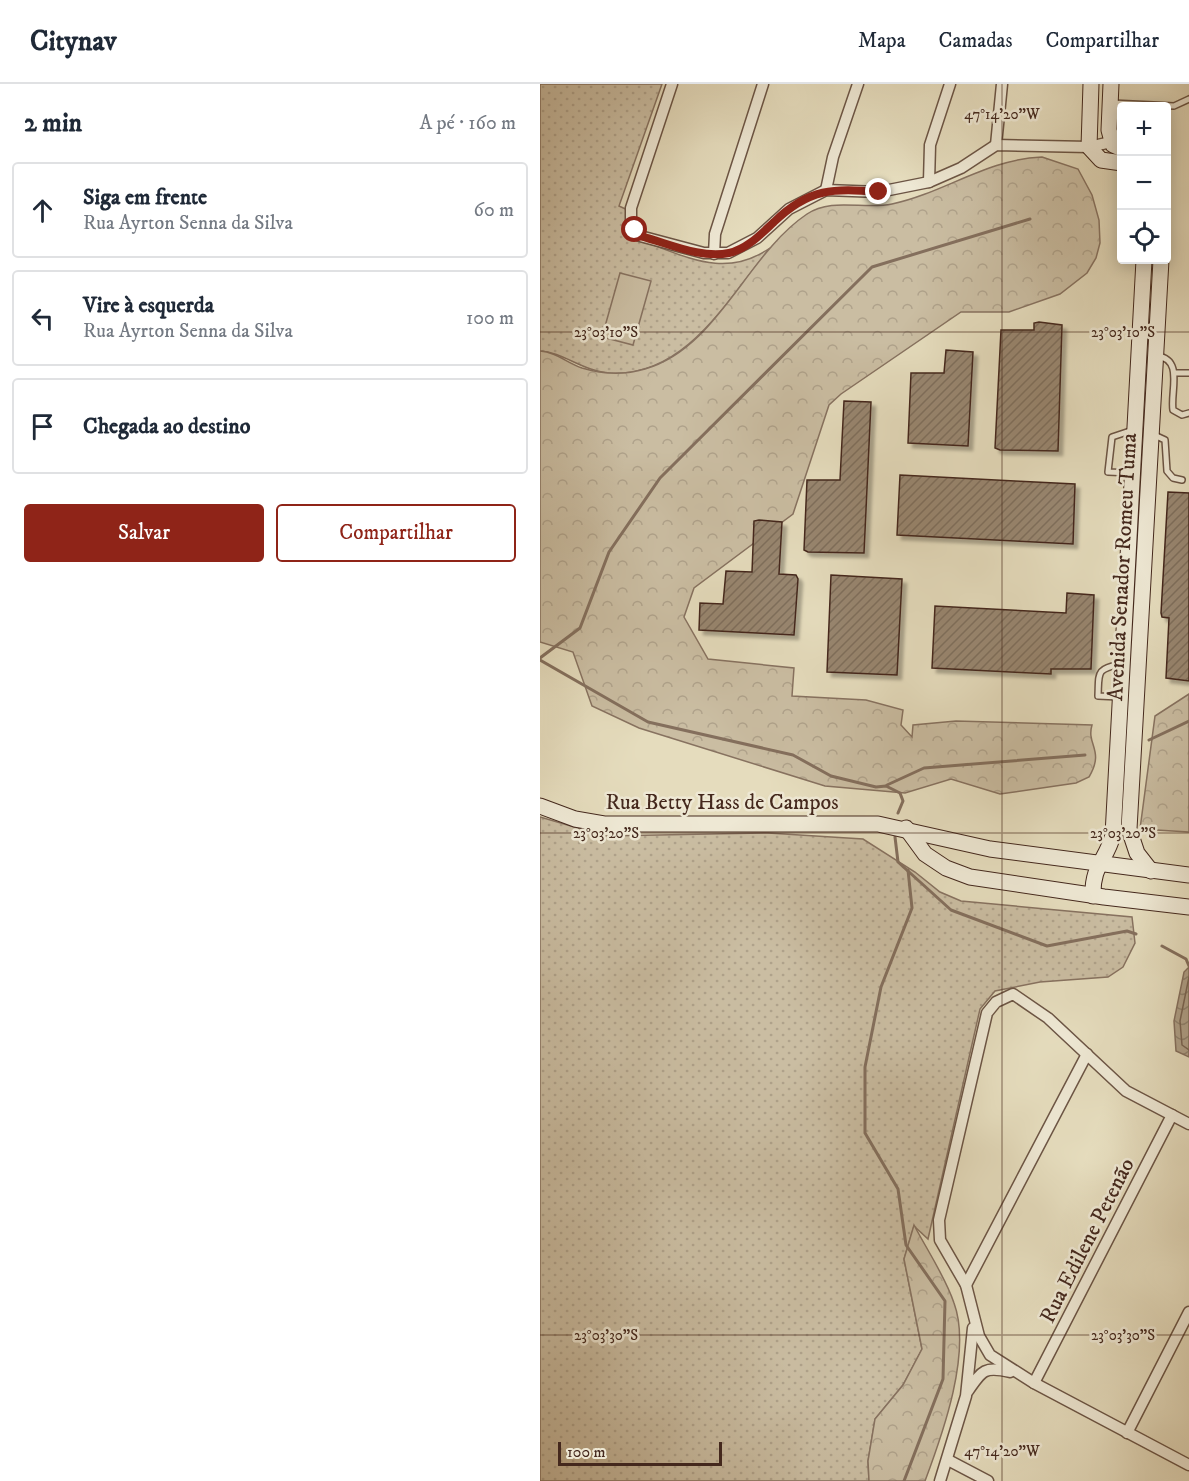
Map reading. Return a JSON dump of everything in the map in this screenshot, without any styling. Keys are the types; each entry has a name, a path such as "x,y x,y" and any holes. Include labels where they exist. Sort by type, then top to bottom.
{"street":[{"path":"672,84 631,208 631,223 640,236 714,254 738,250 758,238 789,209 826,190 879,192 929,182 961,168 996,145 1089,147 1116,145 1109,130 1111,84"},
{"path":"714,254 715,234 763,84"},
{"path":"826,190 833,157 858,84"},
{"path":"929,182 930,146 950,84"},
{"path":"996,145 1002,84"},
{"path":"1091,84 1089,147 1101,160 1117,162"},
{"name":"Avenida Senador Romeu Tuma","path":"1097,865 1108,849 1113,835 1144,264"},
{"name":"Avenida Senador Romeu Tuma","path":"1151,871 1137,853 1129,829 1161,264"},
{"name":"Rua Betty Hass de Campos","path":"540,806 575,819 604,824 836,823 906,828 990,849 1097,865 1189,875"},
{"path":"906,828 926,854 954,871 970,877 1093,896 1189,907"},
{"path":"1093,896 1097,865"},
{"path":"1189,1124 1126,1091 1048,1018 1014,994 996,1002 987,1013 939,1220 940,1240 966,1286 983,1347 990,1355 1016,1374 1189,1465"},
{"path":"966,1286 1087,1054"},
{"name":"Rua Edilene Petenão","path":"1034,1383 1172,1115"},
{"path":"940,1481 966,1396 973,1336 973,1312"},
{"path":"1127,1433 1189,1312"},
{"path":"966,1396 978,1376 986,1370 994,1368 1016,1374"},
{"path":"948,1460 988,1481"}],"lane":[{"path":"1110,102 1174,106 1189,99"},
{"path":"1156,356 1168,359 1174,373 1173,410 1182,416 1189,413"},
{"path":"1174,373 1189,373"},
{"path":"1133,473 1108,472 1112,437 1135,430"},
{"path":"1150,434 1158,435 1165,440 1167,471 1173,478 1182,480"},
{"path":"1120,697 1098,696 1100,671 1122,664"}],"green space":[{"path":"540,84 662,84 619,206 630,211 642,241 691,258 722,264 753,257 770,248 702,332 683,349 661,363 637,371 610,373 600,372 549,352 540,351"},
{"path":"1042,157 1078,169 1092,195 1099,220 1100,243 1096,258 1087,273 1060,294 1009,312 961,312 841,394 829,405 793,514 694,588 684,617 708,659 794,668 792,696 866,700 903,710 901,725 912,737 913,725 956,721 1092,725 1091,738 1095,760 1089,777 1076,783 1000,794 951,779 905,793 825,786 639,728 592,706 573,652 540,642 540,351 551,353 582,368 597,372 622,373 645,369 670,358 693,342 712,322 766,253 807,214 827,206 892,204 1003,164"},
{"path":"620,273 651,281 633,345 602,337"},
{"path":"1189,694 1189,832 1140,829 1155,716"},
{"path":"540,817 605,836 768,833 863,839 915,872 940,892 961,901 1132,917 1135,943 1123,967 1108,977 1040,982 995,991 980,1009 928,1239 914,1226 904,1259 922,1349 903,1385 875,1419 868,1461 869,1481 540,1481"},
{"path":"914,1225 941,1273 954,1303 959,1323 960,1345 953,1392 940,1440 925,1481 869,1481 868,1461 875,1419 903,1385 922,1349 904,1259"}],"water":[{"path":"1189,967 1189,1057 1176,1051 1174,1021 1184,972"}],"building":[{"path":"1034,323 1062,325 1058,451 1000,450 995,448 1001,330 1034,330"},
{"path":"946,350 973,352 968,446 908,443 911,373 944,373"},
{"path":"844,401 871,402 864,553 808,552 804,550 807,480 840,480"},
{"path":"900,475 1075,484 1073,544 897,535"},
{"path":"1168,492 1189,493 1189,681 1166,678 1169,618 1162,617 1161,613"},
{"path":"754,521 782,522 779,574 796,575 798,579 794,635 699,630 700,603 723,604 726,571 752,572"},
{"path":"831,575 902,579 897,675 827,672"},
{"path":"1067,593 1094,595 1091,669 1051,669 1051,674 932,668 935,606 1066,613"}],"waterway":[{"path":"540,658 580,628 609,552 660,478 872,267 1030,219"},
{"path":"540,660 648,722 793,755 831,776 876,787 886,786 900,793 903,801 898,813"},
{"path":"1149,740 1189,721"},
{"path":"887,785 924,768 1085,755"},
{"path":"895,837 898,862 951,910 1047,946 1127,931 1136,934"},
{"path":"904,1481 943,1379 945,1301 906,1245 898,1189 865,1133 865,1067 881,987 912,908 908,870"},
{"path":"1162,946 1186,959 1189,966"}],"route":[{"path":"635,230 640,236 693,251 728,253 758,238 789,209 826,190 879,192"}]}
